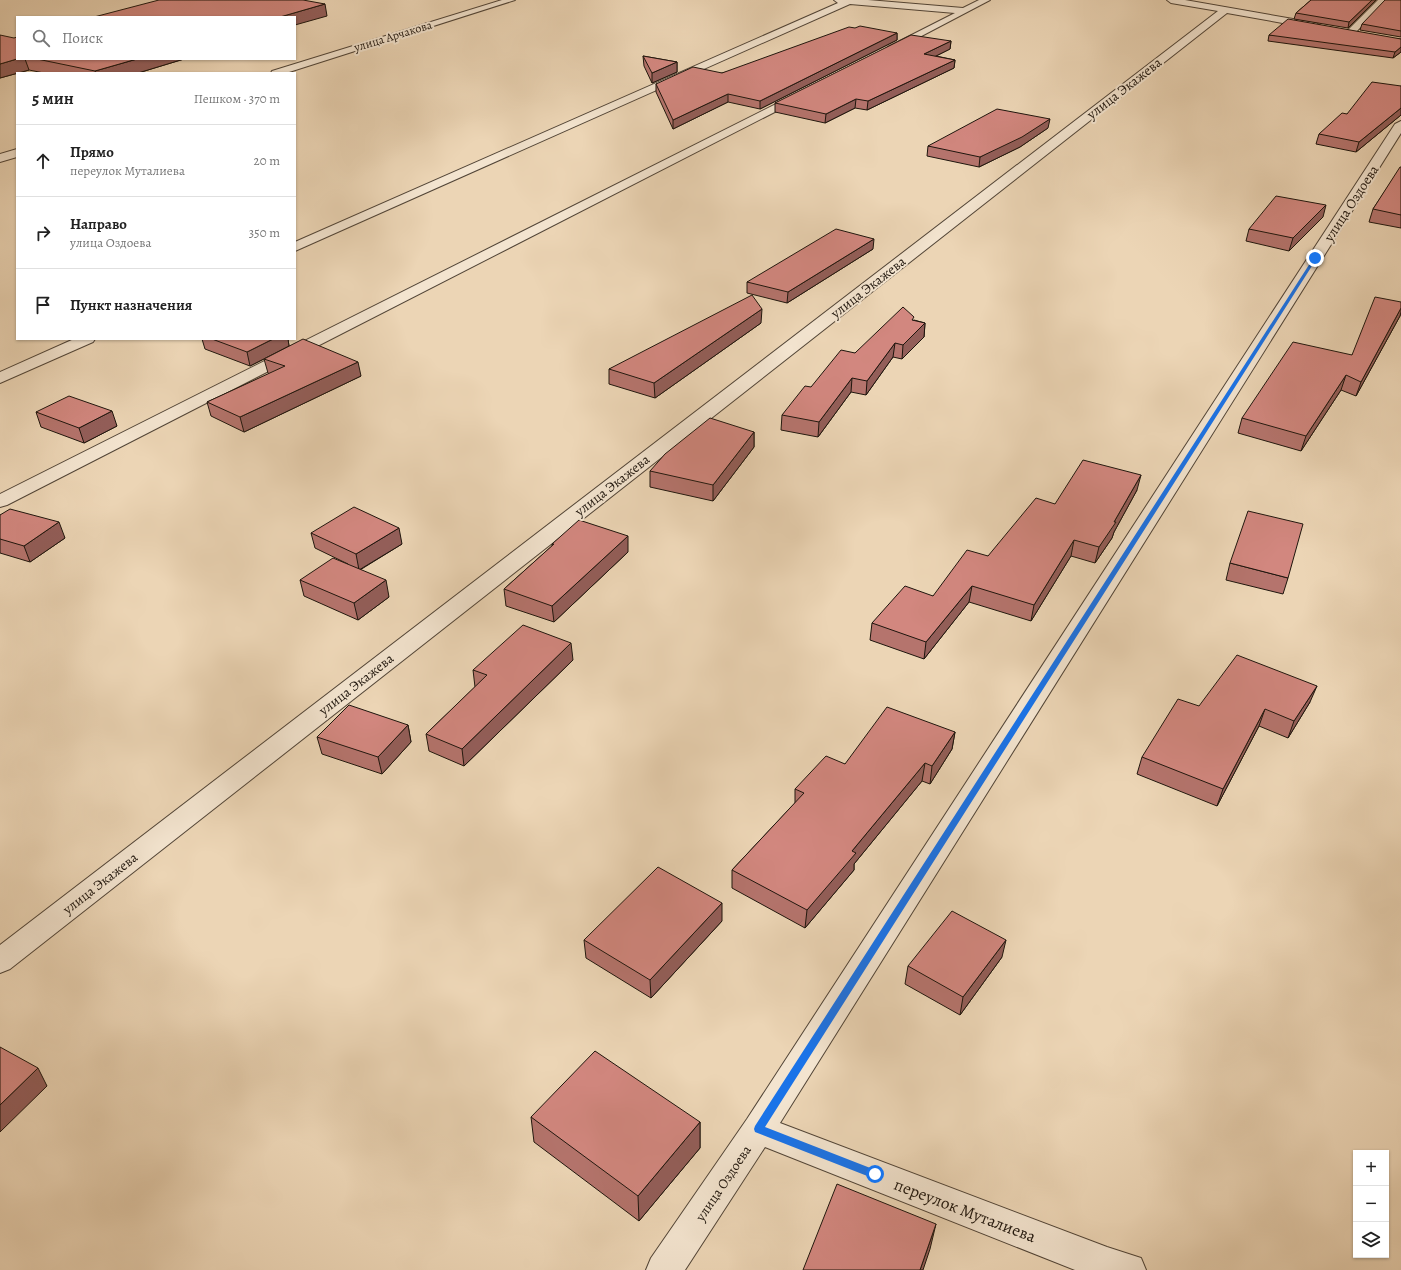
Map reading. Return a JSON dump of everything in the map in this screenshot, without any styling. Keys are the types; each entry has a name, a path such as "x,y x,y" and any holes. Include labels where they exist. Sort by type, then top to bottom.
{"street":[{"name":"улица Арчакова","path":"279,72 511,0"},
{"path":"296,247 844,0 965,11"},
{"path":"880,55 986,0"},
{"path":"1171,0 1329,28"},
{"path":"1365,34 1347,31 1383,0"},
{"name":"улица Экажева","path":"0,960 1225,10"},
{"path":"0,501 816,87"},
{"name":"улица Оздоева","path":"664,1270 758,1129 1401,124"},
{"path":"0,158 16,153"},
{"path":"0,378 86,340"},
{"name":"переулок Муталиева","path":"758,1129 1108,1265 1128,1270"}],"building":[{"path":"159,0 303,0 325,4 283,16 98,16"},
{"path":"1311,0 1372,0 1349,22 1296,13"},
{"path":"1385,0 1401,0 1401,31 1362,24"},
{"path":"1288,19 1401,39 1401,47 1395,52 1269,35"},
{"path":"860,26 897,33 760,101 728,94 673,120 656,84 693,67 722,73 849,27 855,28"},
{"path":"0,35 16,37 16,59 0,64"},
{"path":"911,35 951,41 924,54 955,60 868,101 856,99 826,114 775,103"},
{"path":"643,56 677,62 652,73"},
{"path":"42,60 134,60 95,71"},
{"path":"1372,82 1401,86 1401,108 1359,142 1319,134 1342,113 1347,114"},
{"path":"997,109 1050,119 1022,137 980,157 928,146"},
{"path":"1400,167 1401,215 1373,209"},
{"path":"1276,196 1326,205 1293,238 1249,229"},
{"path":"836,229 874,239 788,292 747,282"},
{"path":"752,295 762,309 654,383 609,369"},
{"path":"1375,297 1401,302 1401,308 1361,382 1346,375 1306,436 1242,418 1293,342 1352,355"},
{"path":"903,307 914,317 912,320 925,323 903,345 895,343 867,381 852,378 819,422 782,415 805,386 811,387 841,350 855,353"},
{"path":"303,339 358,362 240,417 207,402 285,366 264,359"},
{"path":"215,340 271,340 247,352"},
{"path":"69,396 112,411 79,428 36,412"},
{"path":"710,418 754,432 713,485 650,471 665,454"},
{"path":"1083,460 1141,475 1114,522 1116,522 1099,547 1074,540 1034,605 972,586 926,642 872,623 905,586 933,596 967,550 988,556 1036,498 1055,504"},
{"path":"354,507 399,528 356,554 311,533"},
{"path":"10,509 59,522 24,546 0,539 0,515"},
{"path":"1248,511 1303,524 1288,578 1230,563"},
{"path":"579,520 628,536 552,606 504,589 554,544 552,544"},
{"path":"333,558 386,580 354,603 300,580"},
{"path":"523,625 571,643 462,749 426,734 487,675 473,670"},
{"path":"1237,655 1317,686 1294,721 1265,709 1223,789 1142,757 1178,699 1199,706"},
{"path":"349,705 408,725 378,757 317,737"},
{"path":"887,707 955,732 932,766 925,763 852,851 856,853 807,910 732,870 804,793 795,789 826,756 845,764"},
{"path":"658,867 722,903 650,980 584,940"},
{"path":"952,911 1006,940 963,997 908,966"},
{"path":"0,1047 38,1068 0,1105"},
{"path":"595,1051 700,1122 638,1196 531,1117"},
{"path":"837,1184 936,1224 920,1270 803,1270"}],"route":[{"path":"875,1174 758,1129 1315,258"}]}
